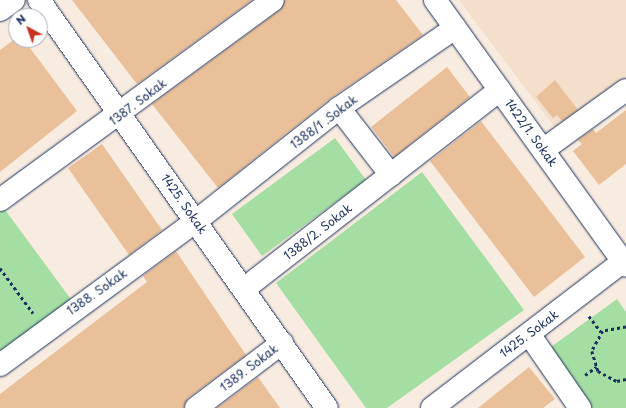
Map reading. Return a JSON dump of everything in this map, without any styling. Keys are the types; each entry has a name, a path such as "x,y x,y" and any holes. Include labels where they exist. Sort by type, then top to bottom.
{"street":[{"path":"0,10 14,0"},
{"name":"1425. Sokak","path":"39,0 327,408"},
{"name":"1387. Sokak","path":"0,200 121,115 273,0"},
{"name":"1422/1. Sokak","path":"435,0 625,262"},
{"name":"1388/1 .Sokak","path":"196,222 339,108 455,28"},
{"name":"1388/2. Sokak","path":"244,289 500,90"},
{"path":"543,150 626,90"},
{"path":"339,108 391,175"},
{"name":"1388. Sokak","path":"0,365 45,329 196,222"},
{"name":"1425. Sokak","path":"432,408 625,262"},
{"path":"529,334 580,408"},
{"name":"1389. Sokak","path":"196,408 282,343"}],"path":[{"path":"0,268 45,329"},
{"path":"626,327 603,331 592,351 598,371 617,381 626,379"}],"shaded area":[{"path":"459,0 626,0 626,81 558,132"}],"green space":[{"path":"335,138 366,180 262,256 232,214"},
{"path":"422,172 524,310 387,408 366,408 276,283"},
{"path":"3,207 73,302 0,356 0,209"},
{"path":"617,299 626,312 626,408 584,408 544,352"}],"building":[{"path":"72,0 252,0 137,84"},
{"path":"285,0 396,0 423,35 331,98 218,188 152,104 280,10"},
{"path":"8,44 8,48 30,48 77,111 0,172 0,50"},
{"path":"447,67 470,97 394,157 371,127"},
{"path":"555,80 578,110 562,121 557,115 553,118 536,97"},
{"path":"626,110 626,164 599,185 573,151 582,144 578,140 593,129 596,133"},
{"path":"481,121 585,257 534,297 430,161"},
{"path":"102,144 162,230 129,255 68,168"},
{"path":"176,251 246,355 188,398 184,408 0,408 0,394 147,282 143,276"},
{"path":"529,367 555,399 543,408 478,408"},
{"path":"258,377 280,408 217,408"}]}
